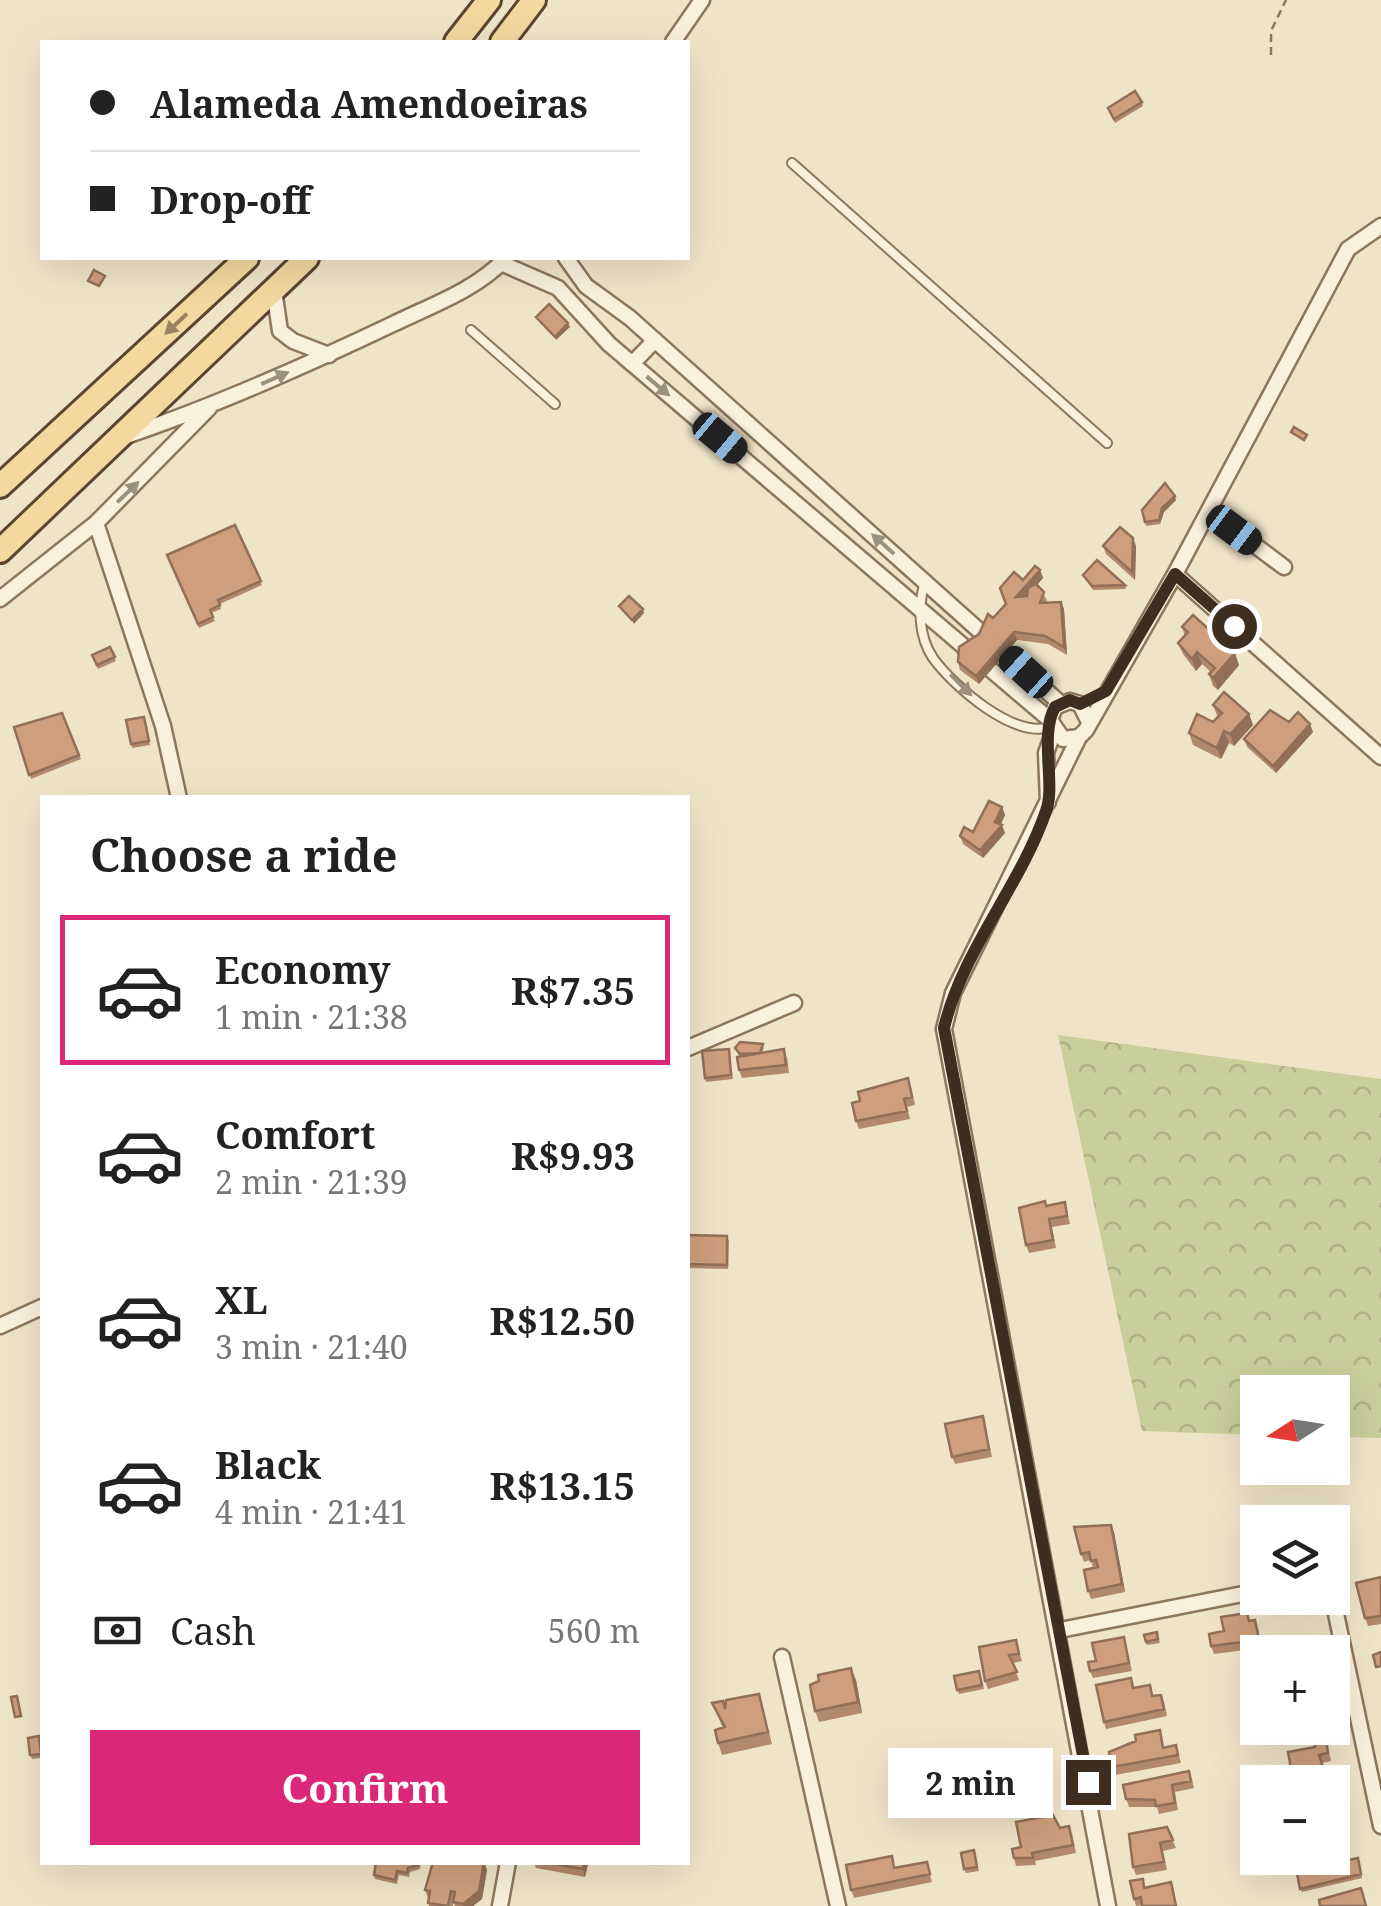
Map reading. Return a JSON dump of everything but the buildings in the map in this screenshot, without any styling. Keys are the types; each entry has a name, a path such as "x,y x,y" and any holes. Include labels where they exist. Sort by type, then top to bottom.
{"main road":[{"path":"458,40 489,0"},
{"path":"504,40 534,0"},
{"path":"0,486 246,260"},
{"path":"0,551 305,260"}],"street":[{"path":"673,40 702,0"},
{"path":"1108,1906 1060,1630 944,1028 952,993 1048,808 1079,737 1175,574 1348,249 1381,226"},
{"path":"119,438 210,407 328,355 470,286 504,260 558,288 632,364 918,606 1063,738 1079,737"},
{"path":"567,260 586,286 655,340 1060,702 1080,704 1106,691"},
{"path":"274,290 280,331 293,341 328,355"},
{"path":"590,322 609,303"},
{"path":"632,364 655,340"},
{"path":"0,599 96,522 210,407"},
{"path":"1209,511 1284,567"},
{"path":"96,522 163,726 179,795"},
{"path":"1175,574 1381,757"},
{"path":"1008,688 1026,672"},
{"path":"1048,808 1046,753 1060,702"},
{"path":"1080,704 1089,722"},
{"path":"690,1047 794,1003"},
{"path":"0,1326 40,1308"},
{"path":"1060,1630 1240,1595"},
{"path":"1336,1615 1381,1826"},
{"path":"782,1657 838,1906"},
{"path":"500,1906 507,1865"}],"lane":[{"path":"792,163 1106,443"},
{"path":"472,330 555,404"},
{"path":"925,581 918,606 932,656 986,711 1040,731 1051,726"},
{"path":"944,629 957,610"}],"path":[{"path":"1270,55 1271,31 1286,0"}],"green space":[{"path":"1058,1035 1381,1079 1381,1438 1350,1437 1350,1375 1240,1375 1240,1434 1142,1431"}],"route":[{"path":"1088,1782 944,1028 952,993 1048,808 1046,753 1048,736 1054,731 1050,720 1055,707 1070,700 1080,704 1106,691 1175,574 1234,626"}]}
